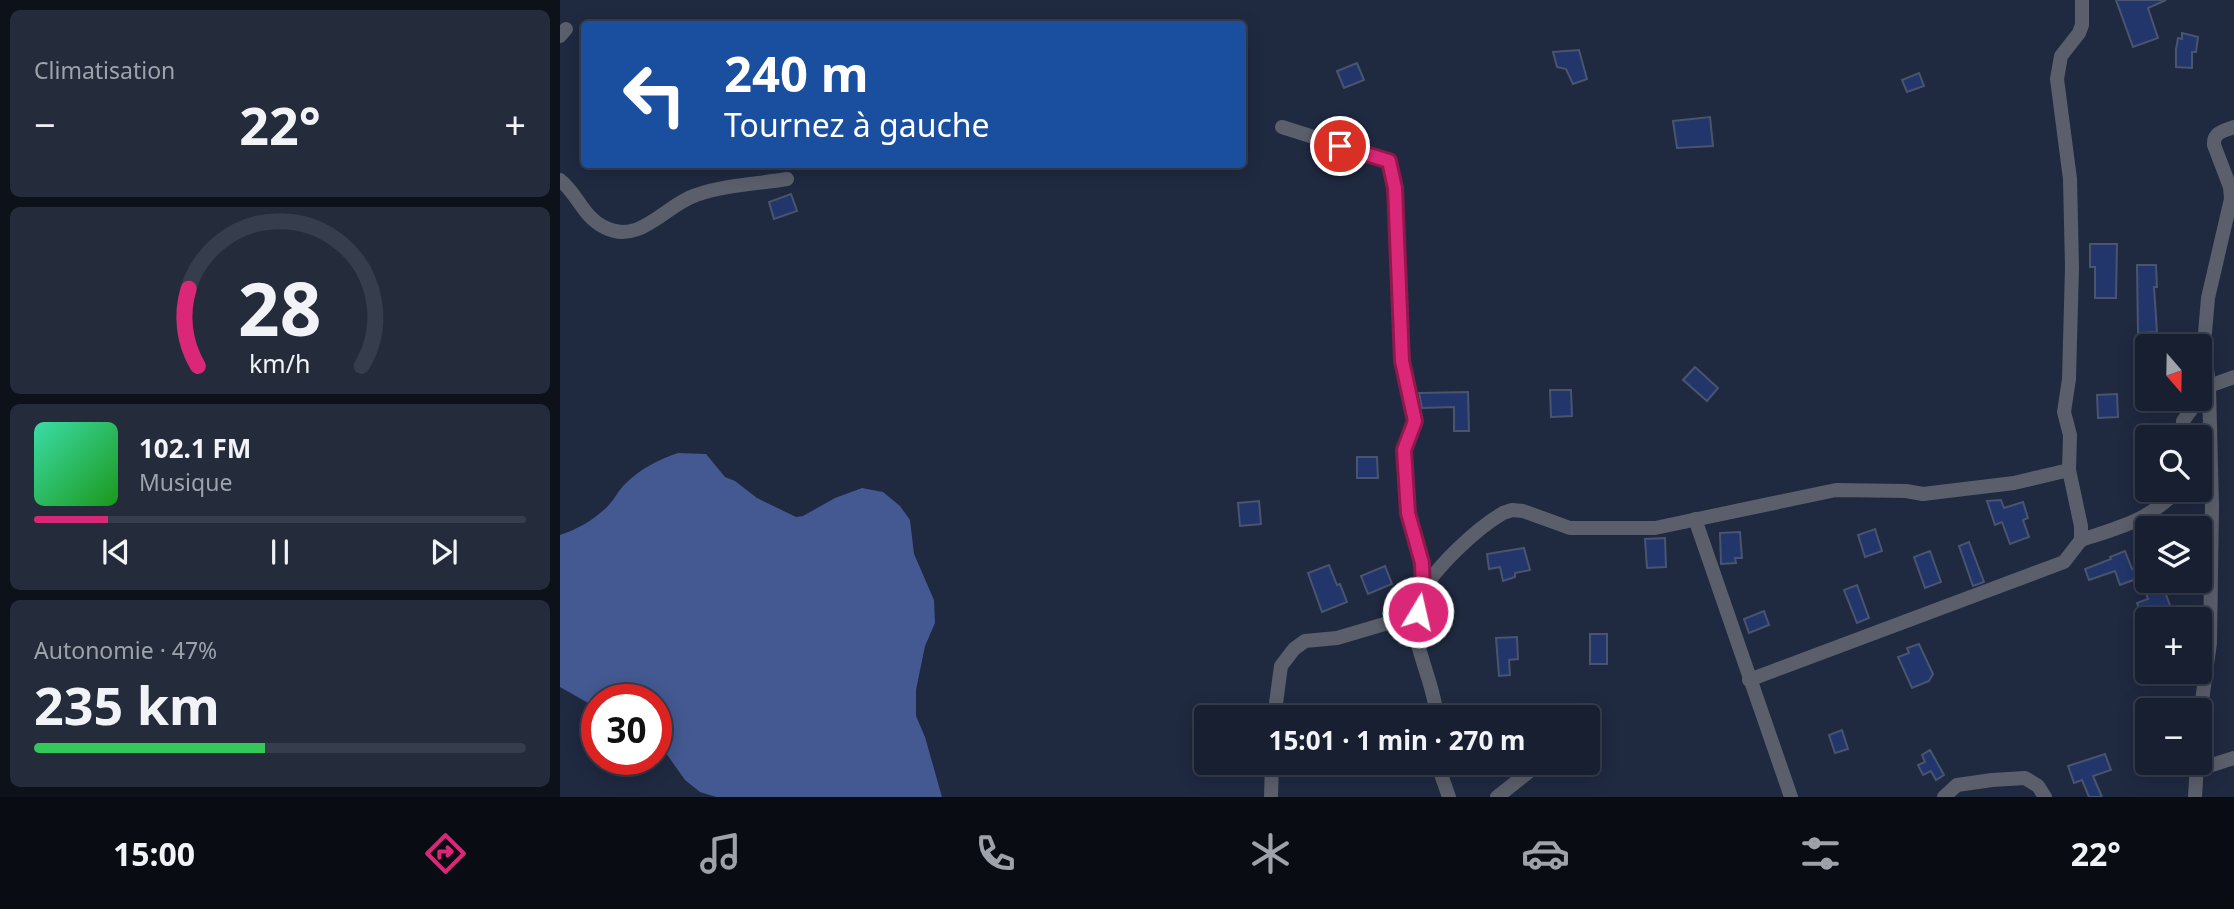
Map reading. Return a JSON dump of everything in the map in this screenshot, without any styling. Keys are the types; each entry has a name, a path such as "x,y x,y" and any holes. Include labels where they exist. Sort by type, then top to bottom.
{"street":[{"path":"2081,540 2081,526 2069,470 2070,435 2064,412 2069,379 2072,296 2070,179 2057,79 2061,56 2082,25 2082,0"},
{"path":"1282,127 1389,161 1395,188 1402,361 1415,421 1404,450 1408,513 1422,563 1416,626 1418,644 1435,705"},
{"path":"2205,334 2208,298 2228,237 2231,199 2230,187 2213,139 2217,134 2234,127"},
{"path":"560,180 581,208 601,226 624,232 648,226 697,194 787,179"},
{"path":"2212,385 2234,377"},
{"path":"2202,698 2210,643 2210,411"},
{"path":"1276,705 1281,666 1294,649 1305,641 1337,638 1388,622 1421,595 1433,577 1457,551 1495,518 1512,510 1570,528 1655,528 1836,490 1906,491 1923,494 2014,483 2069,470"},
{"path":"1749,680 2064,562 2081,540 2139,521 2166,502"},
{"path":"1696,519 1791,797"},
{"path":"2212,763 2234,758"},
{"path":"1271,797 1272,775"},
{"path":"1441,775 1449,797"},
{"path":"1497,797 1525,775"},
{"path":"2196,775 2196,797"},
{"path":"1944,797 1957,785 1992,779 2025,778 2038,786 2045,797"}],"water":[{"path":"678,453 706,454 725,477 735,481 757,498 796,517 862,488 883,492 900,506 910,520 914,554 934,600 935,623 925,646 916,690 916,716 925,737 942,797 716,797 700,792 685,780 672,762 672,684 581,684 581,699 560,687 560,535 597,516 625,484 657,462"}],"building":[{"path":"2116,0 2166,0 2148,8 2158,38 2133,47"},
{"path":"2182,33 2198,37 2196,52 2192,52 2192,68 2176,67 2176,49 2178,38 2182,39"},
{"path":"1579,50 1587,79 1573,84 1566,69 1557,67 1553,52"},
{"path":"1357,63 1364,80 1344,88 1337,71"},
{"path":"1919,73 1924,86 1907,92 1902,80"},
{"path":"1710,117 1713,146 1677,148 1673,121"},
{"path":"791,194 797,211 774,219 769,202"},
{"path":"2090,244 2117,244 2116,298 2095,298 2095,267 2090,267"},
{"path":"2137,265 2156,265 2157,287 2154,287 2157,332 2138,333"},
{"path":"1695,367 1718,388 1707,401 1683,380"},
{"path":"1550,390 1571,390 1572,416 1551,417"},
{"path":"1468,392 1469,431 1454,431 1454,407 1422,408 1419,393"},
{"path":"2117,394 2118,417 2098,418 2097,395"},
{"path":"1357,457 1377,457 1378,478 1357,478"},
{"path":"2001,500 2004,508 2023,502 2028,518 2023,520 2029,537 2010,544 2002,522 1995,525 1987,501"},
{"path":"1259,501 1261,524 1240,526 1238,503"},
{"path":"1875,529 1882,551 1865,557 1858,535"},
{"path":"1740,532 1742,558 1735,558 1736,563 1721,564 1720,533"},
{"path":"1665,538 1666,567 1647,568 1645,539"},
{"path":"1969,542 1984,582 1973,586 1959,546"},
{"path":"1524,548 1530,570 1515,573 1515,577 1503,581 1500,567 1489,569 1487,554"},
{"path":"1930,551 1941,582 1925,588 1914,557"},
{"path":"2125,551 2132,569 2135,568 2135,579 2120,585 2115,571 2089,580 2085,569 2111,559 2110,557"},
{"path":"1329,565 1347,602 1322,612 1308,573"},
{"path":"1385,566 1392,584 1368,594 1361,576"},
{"path":"1857,585 1869,618 1857,623 1844,590"},
{"path":"2146,593 2165,593 2171,607 2138,607 2137,603 2148,599"},
{"path":"1764,611 1769,625 1749,633 1744,619"},
{"path":"1590,634 1607,634 1607,664 1590,664"},
{"path":"1517,637 1518,659 1509,660 1510,675 1499,676 1496,638"},
{"path":"1919,644 1933,674 1929,681 1912,688 1898,657 1909,653 1907,648"},
{"path":"1842,730 1848,749 1835,753 1829,735"},
{"path":"1930,750 1944,775 1936,780 1931,771 1923,775 1918,765 1925,762 1922,755"},
{"path":"2105,754 2111,770 2093,776 2102,797 2089,797 2082,780 2074,783 2068,766"}],"route":[{"path":"1340,146 1389,161 1395,188 1402,361 1415,421 1404,450 1408,513 1422,563 1423,592 1419,598 1418,612"}]}
